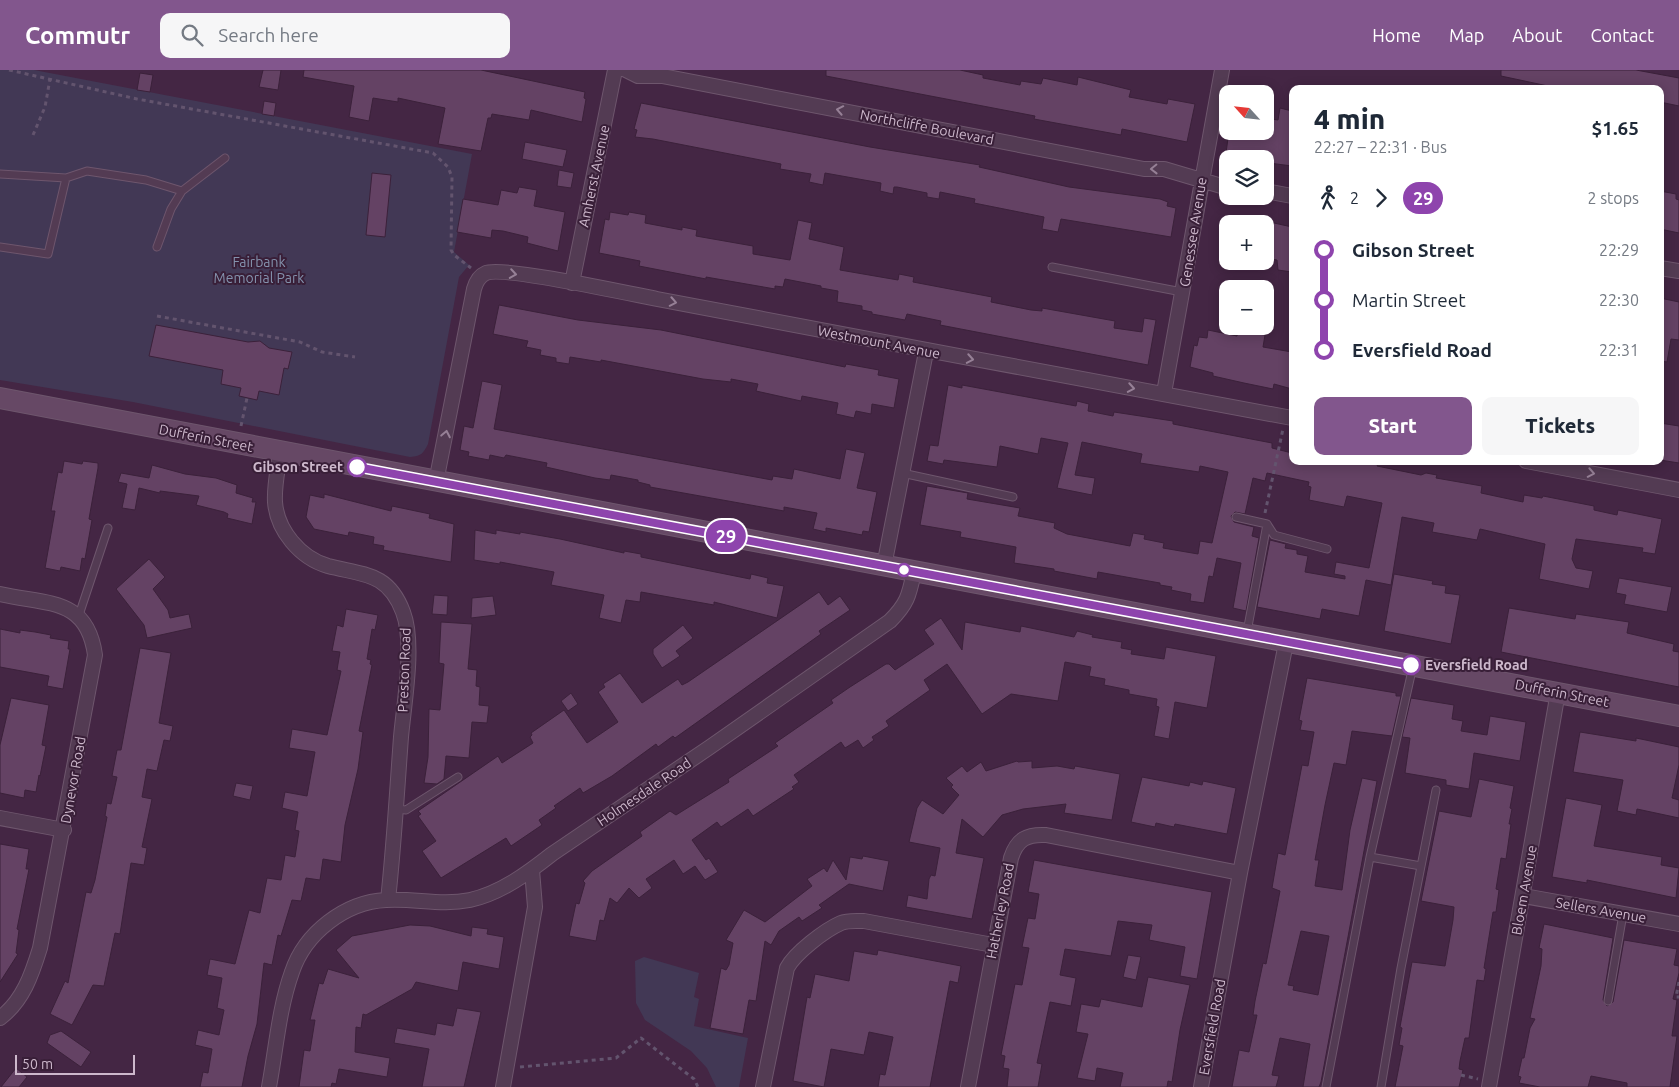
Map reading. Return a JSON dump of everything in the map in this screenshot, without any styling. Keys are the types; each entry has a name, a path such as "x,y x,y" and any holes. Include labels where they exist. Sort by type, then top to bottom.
{"main road":[{"name":"Dufferin Street","path":"0,398 280,453 1679,716"}],"street":[{"name":"Amherst Avenue","path":"572,283 616,70"},
{"name":"Northcliffe Boulevard","path":"626,70 638,76 662,76 1144,169 1164,168 1219,185"},
{"name":"Genessee Avenue","path":"1164,393 1222,70"},
{"path":"1274,193 1289,195"},
{"path":"1664,269 1679,271"},
{"name":"Westmount Avenue","path":"436,482 474,289 480,277 488,272 504,272 572,283 926,352 1164,393 1288,423"},
{"path":"884,566 926,352"},
{"name":"Preston Road","path":"280,453 275,501 280,523 290,539 301,550 321,563 374,576 392,592 403,611 408,635 388,900"},
{"path":"1547,465 1679,490"},
{"name":"Holmesdale Road","path":"269,1087 287,988 300,955 309,940 333,919 361,905 388,900 445,903 470,900 498,890 532,870 552,854 723,738 890,621 903,608 909,597 914,572"},
{"path":"0,594 61,606 79,615"},
{"name":"Dynevor Road","path":"0,1018 18,1000 34,970 48,916 96,655 90,628 79,615"},
{"name":"Eversfield Road","path":"1201,1087 1240,873 1286,643"},
{"name":"Bloem Avenue","path":"1489,1087 1524,896 1558,692"},
{"path":"0,818 64,830"},
{"name":"Hatherley Road","path":"968,1087 993,945 1014,850 1024,837 1029,835 1046,835 1240,873"},
{"path":"503,1087 536,907 532,870"},
{"name":"Sellers Avenue","path":"1524,896 1679,924"},
{"path":"764,1087 787,968 794,958 840,924 850,920 864,921 993,945"}],"lane":[{"path":"157,247 171,209 182,191 225,158"},
{"path":"0,174 66,178 88,171 146,180 182,191"},
{"path":"0,248 48,254 66,178"},
{"path":"1052,268 1182,292"},
{"path":"901,472 1013,497"},
{"path":"1236,517 1265,523 1274,535 1327,548"},
{"path":"1246,635 1265,523"},
{"path":"79,615 108,528"},
{"path":"1326,1087 1370,857 1414,665"},
{"path":"395,809 406,810 458,777"},
{"path":"1381,1087 1436,790"},
{"path":"1370,857 1422,866"},
{"path":"1608,1001 1623,914"}],"path":[{"path":"9,70 154,102 432,153 448,167 452,177 451,250 454,255 471,268"},
{"path":"33,135 45,107 50,79"},
{"path":"157,316 300,342 322,352 355,357"},
{"path":"241,426 247,398"},
{"path":"1265,523 1288,423"},
{"path":"1679,982 1676,997 1679,997"},
{"path":"519,1067 616,1058 641,1038 694,1080 698,1087"},
{"path":"1461,1075 1473,1078"}],"green space":[{"name":"Fairbank Memorial Park","path":"0,70 34,70 472,154 454,252 469,265 459,277 428,444 423,452 410,457 133,402 0,380"},
{"path":"644,957 699,973 694,997 699,999 694,1026 748,1038 739,1087 716,1087 707,1068 691,1051 645,1020 636,1003 635,961"}],"building":[{"path":"263,70 281,70 278,90 259,87"},
{"path":"304,70 481,70 585,92 584,98 586,99 582,122 531,110 529,120 492,114 491,118 488,118 481,151 438,144 445,108 398,98 398,102 373,98 369,121 349,117 354,86 303,77"},
{"path":"826,70 960,70 983,75 983,78 1020,85 1021,81 1041,84 1043,78 1077,85 1078,77 1131,90 1129,97 1167,104 1168,99 1195,104 1187,142 1122,129 1121,135 1034,119 1035,116 826,76"},
{"path":"1501,70 1636,70 1679,78 1679,106 1664,103 1664,85 1543,85 1501,76"},
{"path":"140,73 153,75 150,92 137,90"},
{"path":"264,101 276,103 274,116 262,114"},
{"path":"641,103 870,147 980,165 979,167 1069,187 1160,199 1168,202 1167,206 1176,208 1171,237 1061,219 1058,232 1042,229 1044,217 974,203 975,199 940,192 939,199 927,197 927,193 897,187 894,187 893,194 880,191 881,183 825,173 823,185 809,182 811,174 780,169 781,164 635,137 637,130 634,129"},
{"path":"1280,108 1289,110 1289,166 1274,164 1274,150 1226,150 1228,140 1274,140 1274,119 1278,120"},
{"path":"525,142 567,150 563,167 522,159"},
{"path":"559,170 574,173 571,188 557,186"},
{"path":"372,173 391,175 385,237 366,235"},
{"path":"519,187 537,190 534,206 565,212 558,251 527,243 528,237 503,231 492,230 491,238 457,232 463,199 498,205 501,190 517,193"},
{"path":"1664,192 1676,194 1676,199 1679,200 1679,233 1664,230"},
{"path":"610,212 628,215 629,212 646,215 645,223 682,230 682,227 697,230 696,236 753,246 753,254 790,260 798,220 812,223 809,239 844,247 840,270 898,280 899,274 914,277 913,282 992,297 991,302 1031,310 1042,311 1042,308 1115,321 1114,328 1142,332 1144,318 1156,320 1148,365 940,325 941,321 907,314 905,320 872,314 872,312 862,310 862,306 837,302 838,291 821,288 821,286 785,279 783,287 775,286 775,289 706,277 706,279 639,266 640,261 599,253 605,219 609,220"},
{"path":"1274,223 1289,226 1289,272 1278,270 1277,260 1274,260"},
{"path":"1664,299 1679,302 1679,340 1671,339 1667,362 1664,362"},
{"path":"499,305 578,320 661,330 845,367 846,364 879,370 878,375 899,379 894,408 872,404 871,414 856,411 854,418 836,414 838,403 802,396 801,401 756,391 758,384 731,379 731,382 703,379 601,360 601,362 570,357 569,364 556,362 556,358 540,355 541,350 526,347 528,341 493,334"},
{"path":"156,325 248,342 260,341 269,348 292,352 288,369 284,368 279,395 259,391 257,400 239,396 241,388 221,384 223,370 149,356"},
{"path":"1208,330 1219,332 1219,335 1265,335 1263,347 1289,351 1289,388 1274,384 1273,389 1244,383 1213,376 1213,373 1190,367 1194,345 1197,346 1199,337 1207,338"},
{"path":"482,381 502,385 494,429 772,480 773,476 792,479 794,469 840,479 846,449 865,453 857,488 877,492 869,532 863,531 862,535 826,528 826,532 813,529 817,513 784,507 784,511 650,487 650,485 638,482 638,480 611,475 610,480 595,478 546,467 547,463 506,455 504,458 490,455 489,460 468,456 469,452 460,450 464,426 473,428"},
{"path":"948,385 962,388 962,385 1076,406 1077,401 1089,404 1088,411 1113,416 1114,412 1173,421 1173,424 1272,443 1272,448 1289,452 1289,465 1378,465 1421,475 1426,473 1437,475 1436,478 1482,486 1481,493 1523,502 1524,495 1542,498 1543,496 1594,506 1594,510 1617,515 1618,510 1662,519 1655,554 1642,552 1643,548 1576,539 1572,559 1576,568 1593,571 1589,589 1539,579 1545,544 1480,529 1477,540 1432,532 1434,523 1402,517 1391,585 1366,580 1359,616 1322,609 1320,619 1257,607 1270,540 1286,544 1285,548 1297,550 1297,554 1308,556 1305,572 1345,579 1345,576 1334,574 1336,562 1369,568 1382,503 1347,496 1344,507 1309,500 1311,487 1308,486 1309,482 1267,473 1265,481 1253,478 1245,514 1235,512 1231,516 1234,522 1254,527 1252,536 1259,538 1246,611 1233,608 1241,563 1217,558 1213,577 1209,576 1204,603 1190,601 1191,594 1171,590 1172,587 1160,585 1160,583 1098,572 1097,579 1054,571 1054,569 1014,563 1016,547 960,537 961,532 920,525 927,486 968,493 967,499 1020,508 1018,516 1055,523 1054,528 1067,534 1130,546 1133,533 1145,535 1144,539 1164,543 1163,548 1198,554 1200,541 1212,543 1228,472 1200,466 1199,472 1140,463 1142,454 1082,442 1075,475 1095,478 1092,495 1057,488 1068,443 1041,438 1038,454 1000,446 997,467 944,460 943,464 927,461 930,445 938,446"},
{"path":"1664,424 1679,426 1679,463 1664,461"},
{"path":"64,461 82,464 83,461 98,463 89,519 92,520 85,559 82,558 80,571 61,567 60,571 45,568 55,511 51,511 58,472 62,473"},
{"path":"152,465 185,474 216,478 237,485 236,493 253,498 252,502 256,502 252,524 227,518 228,514 224,512 196,505 199,496 160,491 160,493 139,488 135,510 122,508 127,484 118,482 121,473 149,478"},
{"path":"324,494 391,511 392,506 430,514 429,518 454,524 451,562 383,550 384,546 373,544 374,537 349,532 348,536 314,529 306,517 310,495 324,498"},
{"path":"475,530 496,534 496,530 520,534 520,532 624,553 624,551 641,554 641,557 750,579 751,574 768,578 767,583 784,586 777,618 714,602 714,605 641,592 640,602 626,600 621,623 599,618 604,595 551,585 554,572 500,562 500,564 474,560"},
{"path":"149,559 165,577 153,589 168,610 170,618 189,614 192,628 147,638 144,625 116,589"},
{"path":"1394,574 1433,581 1432,584 1446,586 1445,593 1460,595 1451,644 1384,631"},
{"path":"1619,578 1672,587 1667,612 1624,604 1626,595 1616,593"},
{"path":"819,592 828,605 840,596 850,610 819,631 821,634 675,738 673,736 658,747 656,744 612,776 583,793 580,788 554,806 556,808 539,820 542,825 511,846 506,838 441,878 422,851 436,841 418,816 421,814 418,811 498,756 502,763 533,743 530,737 531,733 564,710 587,743 618,722 598,692 605,687 603,684 620,673 642,703 678,679 682,685 688,682"},
{"path":"434,595 448,596 447,615 432,614"},
{"path":"493,596 496,615 471,618 472,598"},
{"path":"1509,608 1575,619 1576,614 1629,622 1627,633 1674,644 1673,651 1679,652 1679,687 1501,652"},
{"path":"346,609 378,615 375,630 372,629 367,659 371,660 370,664 372,665 359,731 363,732 358,769 345,825 341,862 323,859 320,880 306,878 301,901 292,900 281,936 278,935 272,965 264,963 257,1024 242,1087 200,1087 203,1072 208,1073 212,1049 195,1045 198,1030 219,1035 224,1010 217,1008 222,978 207,975 210,959 235,964 249,910 260,913 267,878 281,880 285,855 295,857 299,831 295,830 298,812 282,808 285,792 307,796 315,752 289,748 292,729 327,735 341,671 337,670 340,652 332,651 337,625 343,627"},
{"path":"941,618 962,650 965,622 1020,632 1021,626 1074,637 1077,631 1093,635 1092,637 1122,642 1121,648 1132,650 1131,654 1164,659 1166,647 1216,656 1207,708 1175,702 1169,739 1154,736 1159,707 1156,706 1157,699 1129,694 1129,690 1104,685 1105,679 1089,676 1091,667 1065,662 1058,701 1011,694 982,714 947,664 924,680 930,690 886,721 889,726 872,737 874,740 863,748 858,740 845,748 841,742 794,775 799,782 792,787 794,789 753,816 748,809 721,827 717,822 692,840 706,860 709,858 718,872 705,880 695,866 683,874 674,860 646,879 652,888 639,898 629,888 617,903 610,898 604,921 600,920 596,941 569,936 576,903 579,904 585,883 583,881 592,871 642,836 640,832 670,811 676,815 729,782 728,779 778,746 775,743 833,703 831,700 850,687 886,664 889,664 895,670 934,644 924,630"},
{"path":"441,622 472,624 468,669 477,670 476,686 480,687 479,705 489,706 487,723 472,722 469,758 446,756 444,779 437,784 424,783 428,757 429,709 440,710 444,664 439,663"},
{"path":"683,625 693,638 676,651 680,656 662,668 653,654 653,649"},
{"path":"0,629 20,633 20,630 35,632 51,635 50,638 69,641 68,649 70,649 63,689 47,686 49,676 0,667"},
{"path":"140,648 171,653 159,723 173,726 170,741 164,740 157,771 147,769 142,797 152,799 142,847 147,848 144,865 131,863 120,934 115,933 104,986 93,985 72,1025 50,1014 65,981 68,983 86,892 91,893 95,880 107,817 105,816 107,803 111,804 117,777 112,776 117,750 121,750"},
{"path":"1307,678 1396,693 1396,696 1401,696 1392,736 1352,731 1346,765 1334,763 1325,805 1315,860 1319,860 1315,886 1342,890 1350,830 1362,778 1377,781 1319,1087 1303,1087 1310,1044 1280,1038 1272,1075 1279,1076 1276,1087 1232,1087 1239,1050 1249,1052 1257,1015 1253,1015 1255,1001 1263,963 1266,964 1280,891 1272,888 1278,853 1285,855 1302,765 1308,766 1314,732 1300,730 1302,721 1299,720","holes":["1301,931 1329,936 1318,995 1293,990 1294,986 1288,985"]},
{"path":"571,693 578,704 568,711 561,701"},
{"path":"11,698 49,705 42,745 46,746 36,792 25,790 24,798 0,793 0,745"},
{"path":"1411,698 1454,705 1452,719 1463,721 1461,731 1487,735 1490,716 1526,722 1520,761 1474,753 1469,789 1446,785 1446,780 1405,773 1410,738 1402,737"},
{"path":"1580,732 1636,741 1636,738 1679,747 1679,765 1672,798 1679,800 1679,818 1637,809 1636,815 1617,811 1623,780 1573,772"},
{"path":"1017,761 1032,761 1032,768 1057,766 1074,769 1075,766 1120,774 1112,820 1064,813 1066,804 1023,809 1002,815 983,837 962,819 956,853 984,858 972,919 906,907 908,895 927,899 929,879 931,875 935,876 940,848 909,842 917,808 922,800 943,814 959,795 946,778 962,766 967,772 981,762 986,771"},
{"path":"1142,777 1189,786 1190,782 1202,785 1203,781 1236,788 1227,834 1175,824 1174,827 1156,823 1155,827 1131,822"},
{"path":"1479,779 1514,786 1510,808 1512,809 1509,824 1511,824 1506,859 1501,858 1496,889 1499,890 1496,912 1493,912 1484,968 1486,969 1484,981 1477,980 1469,1038 1465,1038 1460,1061 1459,1069 1463,1070 1459,1087 1395,1087 1403,1046 1399,1045 1402,1028 1400,1027 1412,962 1445,966 1453,920 1454,907 1421,901 1439,811 1471,817"},
{"path":"236,783 253,786 250,800 233,796"},
{"path":"1566,798 1602,805 1594,846 1662,857 1661,865 1679,868 1676,898 1587,880 1587,883 1552,877"},
{"path":"0,844 29,849 26,869 29,869 17,929 19,930 16,953 18,954 0,982"},
{"path":"863,856 889,861 883,891 849,884 819,905 822,908 802,921 799,917 779,931 771,945 765,941 756,1001 749,1000 743,1034 710,1028 721,968 726,970 729,965 733,943 726,940 744,910 765,922 812,886 807,879 824,868 827,872 833,860 846,880 850,857 862,859"},
{"path":"1034,860 1212,892 1197,979 1180,976 1185,947 1149,940 1152,925 1118,921 1111,956 1065,949 1060,975 1076,978 1071,1006 1050,1002 1037,1063 1042,1064 1038,1087 1007,1087 1009,1069 1003,1068 1005,1056 1001,1055 1015,984 1022,985 1029,948 1022,947 1028,918 1035,919 1039,894 1028,892"},
{"path":"1544,924 1613,938 1603,1000 1607,1006 1613,1002 1624,940 1677,949 1674,965 1679,966 1679,973 1673,999 1677,1000 1672,1036 1677,1036 1670,1087 1627,1087 1627,1083 1591,1076 1588,1087 1540,1087 1519,1083 1521,1077 1518,1076 1522,1058 1524,1058 1530,1028 1535,1019 1530,1018 1541,966 1542,949 1539,948"},
{"path":"410,925 430,926 471,936 472,927 488,929 487,934 504,937 499,969 463,962 458,991 416,982 412,989 366,1015 363,1014 361,1028 356,1027 355,1052 390,1058 387,1077 339,1069 336,1084 332,1083 331,1087 299,1087 304,1050 310,1051 315,1020 310,1020 319,983 323,984 328,969 359,978 336,950 352,936"},
{"path":"878,950 961,966 958,983 950,981 930,1087 878,1087 880,1074 885,1075 893,1037 869,1032 864,1055 831,1049 824,1087 793,1081 807,997 810,998 815,974 849,981 854,951 877,955"},
{"path":"1128,955 1141,957 1136,980 1123,977"},
{"path":"1148,977 1190,985 1180,1030 1172,1082 1168,1081 1167,1087 1120,1087 1123,1073 1097,1068 1095,1081 1077,1078 1088,1034 1076,1032 1081,1004 1099,1007 1101,999 1142,1007"},
{"path":"457,1008 481,1012 464,1087 422,1087 429,1049 394,1043 397,1028 435,1035 437,1023 453,1026"},
{"path":"61,1031 91,1052 81,1067 47,1043 50,1035"},
{"path":"16,1068 27,1077 19,1087 1,1087"}],"bus line":[{"name":"29","path":"357,467 1411,665"}],"place":[{"name":"Gibson Street","path":"357,467"},
{"name":"Eversfield Road","path":"1411,665"}]}
